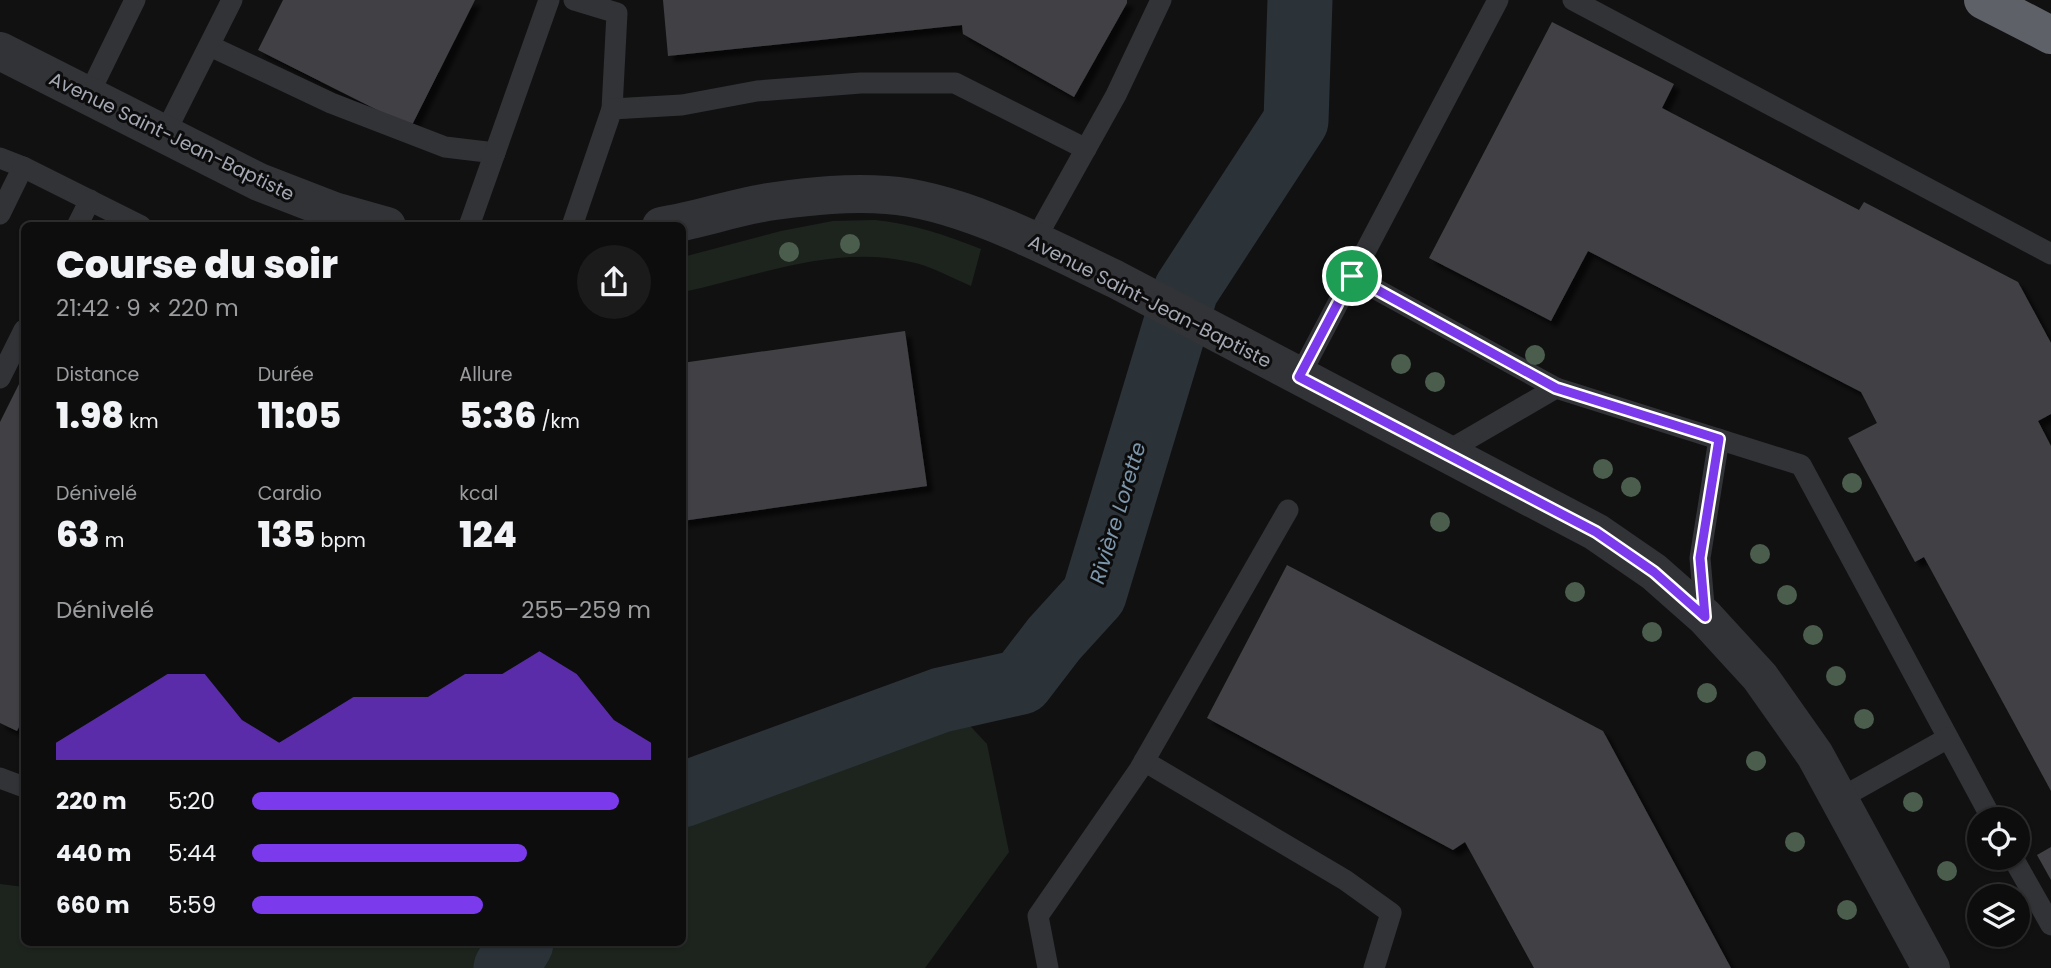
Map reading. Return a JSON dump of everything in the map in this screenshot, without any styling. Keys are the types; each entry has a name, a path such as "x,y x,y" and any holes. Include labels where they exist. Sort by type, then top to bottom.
{"highway":[{"path":"1983,0 2051,36"}],"street":[{"name":"Avenue Saint-Jean-Baptiste","path":"0,51 259,182 369,222"},
{"name":"Avenue Saint-Jean-Baptiste","path":"679,222 772,201 839,194 888,195 939,204 1035,240 1115,279 1596,532 1654,572 1705,617 1760,677 1815,755 1931,968"}],"lane":[{"path":"88,96 135,0"},
{"path":"164,135 232,0"},
{"path":"471,222 549,0"},
{"path":"573,222 612,109 617,13 574,0"},
{"path":"1035,240 1116,94 1161,0"},
{"path":"1299,377 1499,0"},
{"path":"1573,0 2051,254"},
{"path":"210,46 331,103 446,147 495,153"},
{"path":"612,109 682,105 757,91 861,83 955,83 1086,149"},
{"path":"0,158 133,222"},
{"path":"0,214 23,167"},
{"path":"79,222 90,200"},
{"path":"1352,276 1556,388 1801,465 1985,807"},
{"path":"0,379 21,336"},
{"path":"1444,453 1556,388"},
{"path":"1705,617 1700,558 1719,439"},
{"path":"1048,968 1038,916 1144,761 1288,510"},
{"path":"1839,799 1948,738"},
{"path":"1144,761 1345,880 1391,913 1374,968"},
{"path":"0,778 21,787"},
{"path":"2020,870 2051,925"}],"shaded area":[{"path":"875,220 903,224 981,249 971,286 919,264 882,257 853,257 796,264 686,291 686,256 781,231 833,221"},
{"path":"931,684 987,744 1009,852 925,968 0,968 0,884 21,887 21,946 686,946 686,765"}],"building":[{"path":"283,0 475,0 411,127 258,50"},
{"path":"663,0 1127,0 1127,3 1074,97 963,34 962,25 668,56"},
{"path":"1552,22 1674,84 1662,108 1859,210 1864,202 2018,282 2051,343 2051,414 2038,421 2051,446 2051,791 1924,557 1915,562 1848,438 1877,423 1861,392 1588,251 1551,321 1429,258"},
{"path":"905,331 927,486 686,520 686,362"},
{"path":"21,380 21,723 17,731 0,723 0,422"},
{"path":"1287,565 1603,731 1731,968 1534,968 1465,842 1453,850 1207,718"},
{"path":"2051,847 2051,880 2037,855"}],"waterway":[{"name":"Rivière Lorette","path":"686,794 941,700 1021,682 1054,639 1094,595 1186,290 1296,121 1300,0"},
{"name":"Rivière Lorette","path":"506,968 519,946"}],"route":[{"path":"1352,276 1556,388 1719,439 1700,558 1705,617 1654,572 1596,532 1299,377 1352,276"}]}
